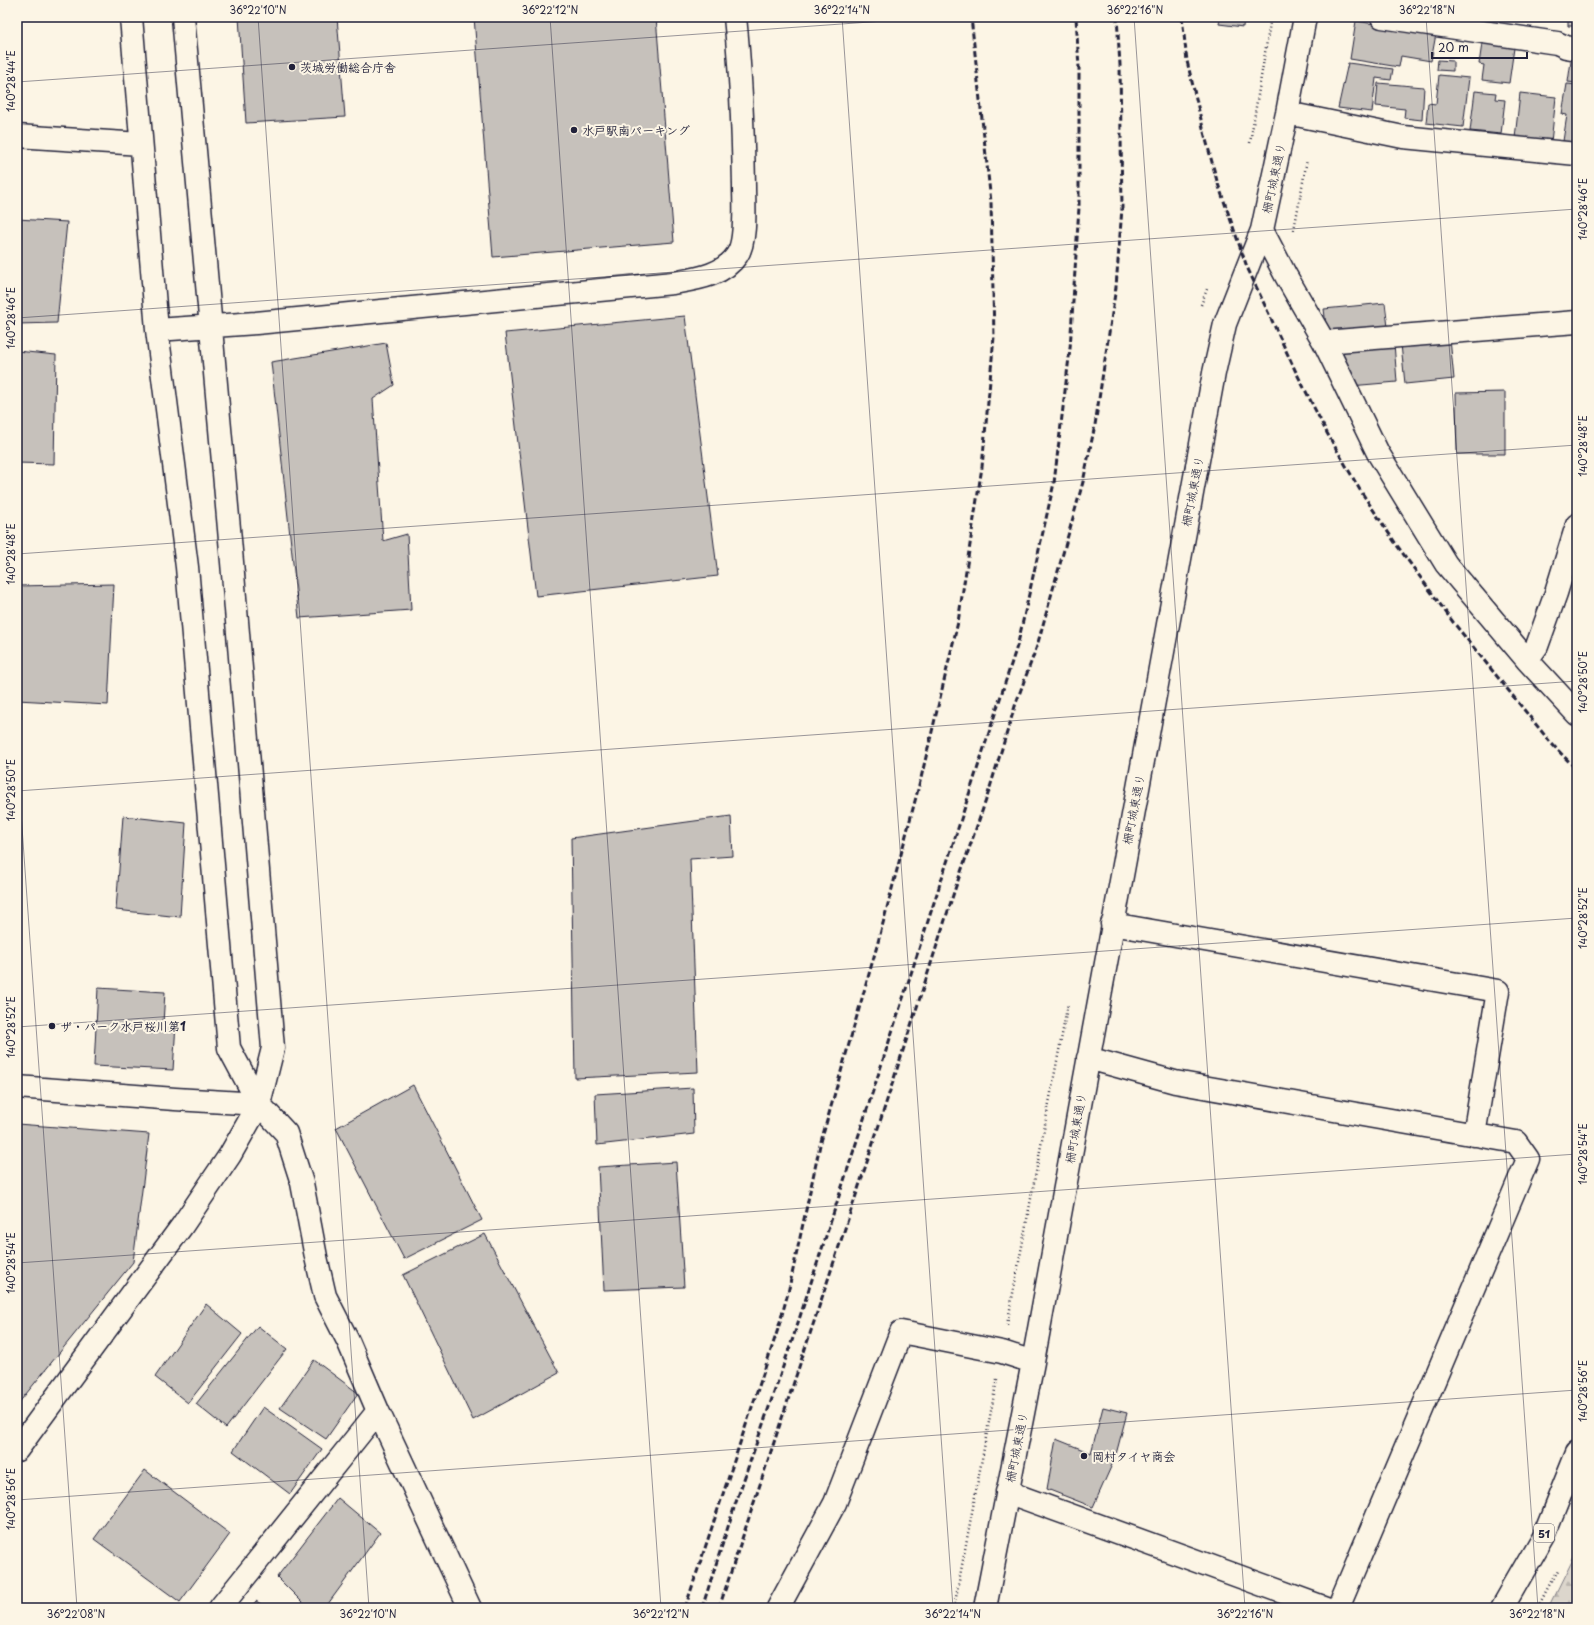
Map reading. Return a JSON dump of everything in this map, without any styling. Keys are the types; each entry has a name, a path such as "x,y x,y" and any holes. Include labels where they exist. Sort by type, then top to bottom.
{"main road":[{"path":"131,17 140,144 157,330 187,567 230,1048 259,1104 286,1133 302,1184 325,1296 348,1341 378,1411 470,1608"},
{"path":"17,1450 182,1226 230,1155 259,1104 273,1048 183,17"},
{"path":"157,330 210,327 672,282 704,278 726,267 738,255 744,231 743,120 735,17"},
{"name":"柵町城東通り","path":"985,1608 1008,1492 1112,924 1222,338 1225,324 1262,230 1287,113 1305,17"},
{"path":"1382,17 1557,43 1566,47 1577,49"},
{"path":"1287,113 1403,137 1577,154"},
{"path":"17,136 140,144"},
{"path":"1262,230 1286,276 1324,342 1378,453 1446,564 1527,660 1576,709"},
{"path":"1324,342 1577,322"},
{"path":"1527,660 1537,646 1556,593 1577,524"},
{"path":"1112,924 1498,991 1474,1135"},
{"path":"1088,1058 1174,1082 1516,1142 1528,1159 1338,1608"},
{"path":"17,1087 259,1104"},
{"path":"778,1608 835,1504 901,1332 1002,1352 1032,1362"},
{"path":"220,1608 378,1411"},
{"name":"51","path":"1502,1608 1544,1535 1577,1454"},
{"path":"1008,1492 1326,1608"}],"green space":[{"path":"1577,1551 1577,1608 1549,1608"}],"building":[{"name":"茨城労働総合庁舎","path":"239,17 337,17 345,117 246,123"},
{"name":"水戸駅南パーキング","path":"474,17 656,17 674,242 493,257"},
{"path":"1220,17 1244,17 1243,27 1219,24"},
{"path":"1568,17 1577,17 1577,26 1568,26"},
{"path":"1356,21 1436,34 1431,61 1401,56 1399,67 1350,59"},
{"path":"1483,37 1515,41 1509,83 1482,80 1484,65 1479,64"},
{"path":"1572,54 1577,55 1577,83 1568,82"},
{"path":"1438,60 1453,61 1453,71 1437,70"},
{"path":"1348,63 1393,69 1391,80 1376,78 1372,112 1338,108"},
{"path":"1439,75 1469,78 1463,127 1426,123 1428,103 1436,104"},
{"path":"1378,83 1424,87 1422,120 1404,118 1405,109 1376,106"},
{"path":"1567,84 1577,85 1577,143 1563,141 1567,115 1562,114"},
{"path":"1475,91 1496,93 1495,99 1505,100 1501,134 1470,131"},
{"path":"1520,93 1556,97 1551,142 1515,138"},
{"path":"17,219 67,222 57,323 17,324"},
{"path":"1385,303 1388,327 1327,333 1324,309"},
{"path":"685,316 718,576 536,596 505,333"},
{"path":"1450,339 1454,379 1405,384 1401,344"},
{"path":"386,343 394,385 373,399 383,541 407,534 411,610 299,618 271,362"},
{"path":"1394,343 1397,382 1350,386 1338,348"},
{"path":"17,351 56,355 54,464 17,463"},
{"path":"1505,392 1505,454 1457,454 1456,393"},
{"path":"114,584 108,705 17,700 17,586"},
{"path":"123,816 186,823 180,917 116,910"},
{"path":"731,816 733,856 690,859 698,1072 575,1078 571,838"},
{"path":"98,988 165,992 163,1023 176,1024 173,1070 94,1066"},
{"path":"413,1085 482,1220 404,1259 336,1128"},
{"path":"693,1088 694,1134 597,1145 595,1094"},
{"path":"17,1124 149,1134 133,1262 17,1405"},
{"path":"676,1162 684,1287 604,1290 598,1167"},
{"path":"485,1234 559,1373 473,1420 403,1275"},
{"path":"206,1304 242,1334 188,1403 155,1377"},
{"path":"258,1326 287,1349 226,1428 196,1404"},
{"path":"314,1360 358,1393 326,1439 280,1408"},
{"path":"263,1407 322,1449 290,1494 233,1451"},
{"name":"岡村タイヤ商会","path":"1103,1407 1127,1413 1115,1458 1093,1507 1047,1489 1056,1439 1091,1453"},
{"path":"145,1470 230,1534 180,1602 94,1539"},
{"path":"338,1498 380,1533 325,1608 308,1608 277,1577"},
{"path":"256,1601 267,1608 250,1608"}],"railway":[{"path":"685,1608 778,1329 788,1293 820,1145 877,946 921,778 958,622 982,467 994,337 991,202 971,17"},
{"path":"702,1608 735,1505 794,1335 1018,643 1054,483 1070,349 1079,207 1079,68 1076,17"},
{"path":"719,1608 868,1159 955,889 987,797 1016,703 1037,646 1083,482 1095,425 1116,287 1122,208 1120,65 1117,17"},
{"path":"1182,17 1187,61 1217,181 1247,267 1295,370 1327,433 1360,490 1396,544 1453,622 1551,743 1577,770"}],"place":[{"name":"茨城労働総合庁舎","path":"292,67"},
{"name":"水戸駅南パーキング","path":"574,130"},
{"name":"ザ・パーク水戸桜川第1","path":"52,1026"},
{"name":"岡村タイヤ商会","path":"1084,1456"}]}
